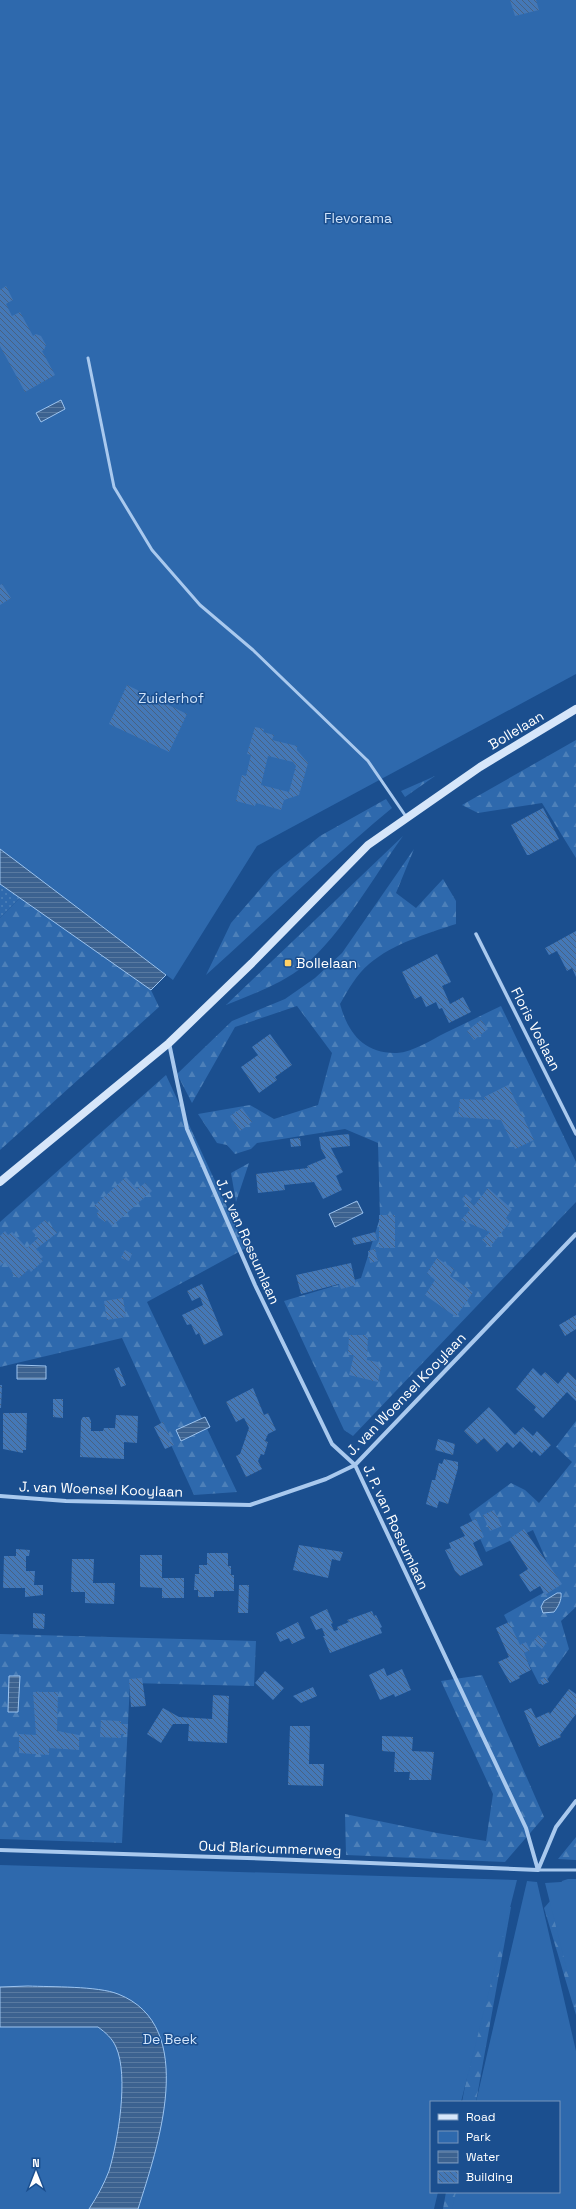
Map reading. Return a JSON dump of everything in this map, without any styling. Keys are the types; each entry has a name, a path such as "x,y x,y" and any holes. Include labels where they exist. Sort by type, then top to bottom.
{"main road":[{"name":"Bollelaan","path":"0,1182 169,1042 252,963 368,845 480,766 576,709"}],"street":[{"name":"Floris Voslaan","path":"476,934 576,1134"},
{"name":"J. P. van Rossumlaan","path":"169,1042 187,1129 252,1278 332,1444 355,1465 526,1828 538,1870"},
{"name":"J. van Woensel Kooylaan","path":"0,1496 66,1502 250,1505 326,1479 355,1465 576,1234"},
{"path":"538,1870 556,1827 576,1801"},
{"name":"Oud Blaricummerweg","path":"0,1850 255,1858 538,1870"}],"lane":[{"path":"88,358 114,487 152,550 200,605 253,650 368,761 407,818"},
{"path":"538,1870 576,1870"}],"green space":[{"path":"0,0 576,0 576,674 257,846 173,980 0,849"},
{"path":"576,740 576,858 542,803 478,813 462,805"},
{"path":"435,776 405,797 401,791"},
{"path":"386,799 392,808 321,869 206,975 231,923 274,873 320,836"},
{"path":"403,836 345,921 319,952 305,965 287,978 226,1005"},
{"path":"414,849 396,893 416,908 443,879 456,901 456,924 389,950 369,964 353,982 340,1004 343,1014 353,1033 367,1046 375,1050 397,1053 416,1048 501,1006 576,1162 576,1202 353,1436 344,1430 284,1301 361,1278 380,1218 378,1143 345,1129 257,1143 251,1149 235,1154 227,1145 217,1143 198,1114 250,1105 274,1119 318,1105 332,1053 297,1006 235,1027 192,1103 177,1074 232,1021 285,999 315,978 342,953"},
{"path":"0,884 20,898 0,918"},
{"path":"20,898 151,990 159,1007 0,1150 0,918"},
{"path":"166,1075 246,1248 147,1302 237,1492 194,1495 122,1338 0,1367 0,1222"},
{"path":"249,1163 236,1202 231,1173"},
{"path":"576,1421 576,1607 561,1621 569,1649 544,1684 539,1684 504,1615 557,1585 533,1530 486,1552 469,1514 511,1483 525,1490 539,1503 572,1462 556,1447"},
{"path":"0,1634 256,1641 254,1686 130,1683 122,1843 0,1839"},
{"path":"482,1675 544,1817 505,1862 346,1855 345,1814 437,1833 486,1841 493,1794 441,1681"},
{"path":"576,1837 576,1860 558,1859"},
{"name":"De Beek","path":"0,1865 517,1880 461,2101 430,2101 430,2193 438,2193 434,2209 0,2209"},
{"path":"576,1879 576,2015 544,1908 558,1892 562,1881"},
{"path":"527,1881 537,1882 576,2051 576,2209 452,2209 456,2193 560,2193 560,2101 476,2101"},
{"path":"576,1881 576,2006 545,1883"},
{"path":"502,1907 511,1907 476,2101 462,2101 486,1977"},
{"path":"446,2193 459,2193 456,2209 443,2209"}],"water":[{"path":"61,400 65,409 41,422 36,413"},
{"path":"0,849 166,975 151,990 0,884"},
{"path":"357,1201 363,1213 335,1227 329,1214"},
{"path":"17,1365 46,1366 46,1379 17,1379"},
{"path":"205,1417 210,1427 181,1441 176,1430"},
{"path":"557,1593 561,1593 561,1598 554,1612 543,1613 541,1607 544,1601"},
{"path":"9,1676 20,1676 18,1712 8,1712"},
{"path":"28,1986 87,1988 109,1991 118,1994 143,2010 158,2033 165,2060 166,2091 162,2123 138,2209 89,2209 109,2171 119,2126 122,2074 120,2059 116,2047 113,2041 98,2027 0,2027 0,1987"}],"building":[{"path":"510,0 536,0 539,10 515,16"},
{"path":"6,286 13,300 6,304 12,316 20,312 33,336 36,334 41,336 46,345 42,351 55,375 25,392 0,346 0,290"},
{"path":"2,584 11,598 0,605 0,585"},
{"path":"127,685 187,714 169,752 109,724"},
{"path":"255,727 264,729 263,732 274,735 272,740 297,746 297,750 308,763 299,795 284,800 281,810 256,803 255,806 236,801 242,775 246,776 251,755 247,754","holes":["268,756 293,762 296,766 289,792 261,785"]},
{"path":"543,808 559,839 527,855 511,825"},
{"path":"576,931 576,977 572,968 567,971 557,951 549,955 545,948"},
{"path":"437,954 451,982 442,986 450,1004 463,997 471,1012 449,1023 442,1008 439,1009 436,1002 426,1007 421,996 415,999 402,972"},
{"path":"481,1020 488,1029 474,1040 467,1031"},
{"path":"270,1034 292,1065 275,1077 277,1080 259,1093 241,1067 258,1055 252,1047"},
{"path":"508,1085 534,1140 515,1149 501,1120 458,1117 460,1099 486,1100 484,1097"},
{"path":"242,1108 252,1122 240,1131 230,1116"},
{"path":"349,1134 350,1146 331,1148 343,1172 336,1176 342,1190 323,1199 314,1182 284,1185 285,1190 258,1193 256,1174 308,1168 307,1166 326,1158 321,1149 319,1137"},
{"path":"300,1138 301,1146 291,1147 290,1139"},
{"path":"126,1177 137,1189 145,1183 152,1191 112,1226 107,1220 105,1222 98,1217 97,1213 99,1211 94,1206"},
{"path":"488,1188 512,1209 506,1218 510,1222 490,1247 482,1240 490,1232 461,1220 470,1210 462,1199 466,1194 472,1199 470,1202 474,1206"},
{"path":"379,1215 395,1215 395,1248 379,1248"},
{"path":"45,1220 57,1233 36,1249 43,1257 40,1259 43,1261 31,1272 29,1269 19,1278 13,1275 12,1271 5,1262 0,1266 0,1236 5,1231 8,1235 12,1232 27,1248 38,1238 32,1231"},
{"path":"375,1232 377,1240 354,1245 352,1238"},
{"path":"375,1249 378,1261 370,1263 368,1251"},
{"path":"125,1250 132,1254 129,1261 121,1258"},
{"path":"437,1258 454,1269 450,1276 473,1292 456,1317 425,1295 435,1280 427,1273"},
{"path":"351,1263 356,1285 341,1289 339,1284 301,1294 296,1275"},
{"path":"202,1284 223,1335 204,1345 199,1333 196,1335 191,1324 187,1325 182,1315 203,1305 200,1297 192,1301 187,1291"},
{"path":"123,1298 126,1317 107,1320 104,1301"},
{"path":"576,1315 576,1329 565,1336 559,1325"},
{"path":"349,1335 368,1335 367,1360 378,1362 379,1367 381,1367 378,1382 349,1375 354,1355 348,1355"},
{"path":"119,1367 126,1385 121,1387 114,1369"},
{"path":"533,1368 541,1376 545,1372 558,1384 568,1372 576,1380 576,1401 567,1392 543,1418 534,1410 536,1407 516,1389"},
{"path":"0,1385 2,1385 1,1408 0,1408"},
{"path":"253,1388 264,1415 268,1413 276,1430 268,1434 265,1441 268,1442 264,1455 261,1454 258,1461 262,1469 246,1477 236,1456 240,1454 249,1428 244,1418 236,1422 226,1402"},
{"path":"53,1399 63,1399 63,1418 53,1417"},
{"path":"489,1407 515,1435 523,1427 533,1436 537,1431 551,1445 540,1456 534,1450 532,1453 520,1441 513,1448 507,1442 497,1452 484,1438 477,1444 464,1431"},
{"path":"3,1413 27,1413 26,1450 23,1450 23,1453 3,1449"},
{"path":"116,1415 138,1416 137,1443 124,1442 124,1459 80,1457 81,1420 83,1417 89,1417 91,1421 91,1431 103,1431 104,1428 115,1428"},
{"path":"163,1422 174,1445 165,1449 154,1427"},
{"path":"438,1439 455,1444 453,1455 435,1450"},
{"path":"444,1459 458,1462 458,1468 448,1504 439,1501 437,1508 426,1504 432,1480 435,1480 439,1463 442,1464"},
{"path":"494,1510 502,1526 490,1531 483,1515"},
{"path":"476,1519 484,1537 473,1543 483,1565 460,1576 455,1571 445,1550 451,1548 449,1543 465,1536 460,1527"},
{"path":"524,1529 562,1584 545,1595 540,1586 530,1592 519,1575 528,1569 509,1539"},
{"path":"299,1545 343,1552 340,1561 332,1559 328,1578 293,1570"},
{"path":"16,1549 30,1550 29,1556 26,1556 26,1571 35,1571 34,1585 43,1585 43,1595 25,1597 25,1588 3,1588 4,1556 16,1556"},
{"path":"207,1553 228,1553 228,1566 231,1566 231,1575 234,1575 234,1591 214,1591 214,1597 198,1597 198,1590 194,1590 195,1574 199,1574 199,1565 207,1565"},
{"path":"140,1555 162,1555 162,1578 184,1578 184,1598 162,1598 162,1588 140,1587"},
{"path":"72,1559 94,1559 93,1583 115,1583 114,1604 85,1603 85,1592 71,1592"},
{"path":"239,1585 249,1585 248,1613 238,1613"},
{"path":"327,1609 333,1623 331,1624 334,1631 338,1630 337,1627 349,1622 347,1620 372,1611 374,1616 376,1615 382,1627 380,1628 382,1633 330,1653 323,1636 325,1636 322,1628 316,1630 310,1617"},
{"path":"33,1613 45,1614 44,1629 33,1628"},
{"path":"298,1622 305,1638 292,1644 289,1638 280,1642 276,1633"},
{"path":"509,1622 520,1645 526,1642 530,1650 524,1653 531,1670 519,1676 520,1678 510,1683 498,1662 509,1657 496,1628"},
{"path":"538,1635 547,1642 542,1649 533,1642"},
{"path":"384,1668 387,1676 402,1669 411,1690 395,1697 394,1694 380,1700 369,1675"},
{"path":"265,1671 284,1688 273,1700 255,1683"},
{"path":"546,1677 549,1682 542,1685 540,1680"},
{"path":"142,1678 146,1706 131,1707 129,1679"},
{"path":"313,1687 317,1696 301,1703 293,1696"},
{"path":"569,1689 576,1694 576,1714 560,1735 561,1737 539,1747 524,1711 531,1708 536,1718 549,1712 550,1714"},
{"path":"33,1692 58,1692 57,1731 79,1735 79,1750 49,1748 49,1755 19,1753 19,1734 36,1735"},
{"path":"213,1695 229,1696 227,1743 188,1741 189,1724 173,1724 161,1743 147,1734 163,1708 179,1717 212,1719"},
{"path":"101,1720 121,1721 121,1724 128,1724 127,1734 121,1734 121,1738 100,1737"},
{"path":"290,1726 310,1726 309,1764 324,1764 323,1786 288,1785"},
{"path":"382,1736 413,1737 412,1751 434,1752 431,1780 409,1780 410,1772 394,1772 395,1752 382,1751"}],"place":[{"name":"Bollelaan","path":"288,963"}],"park label":[{"name":"Flevorama","path":"358,218"},
{"name":"Zuiderhof","path":"171,698"}]}
